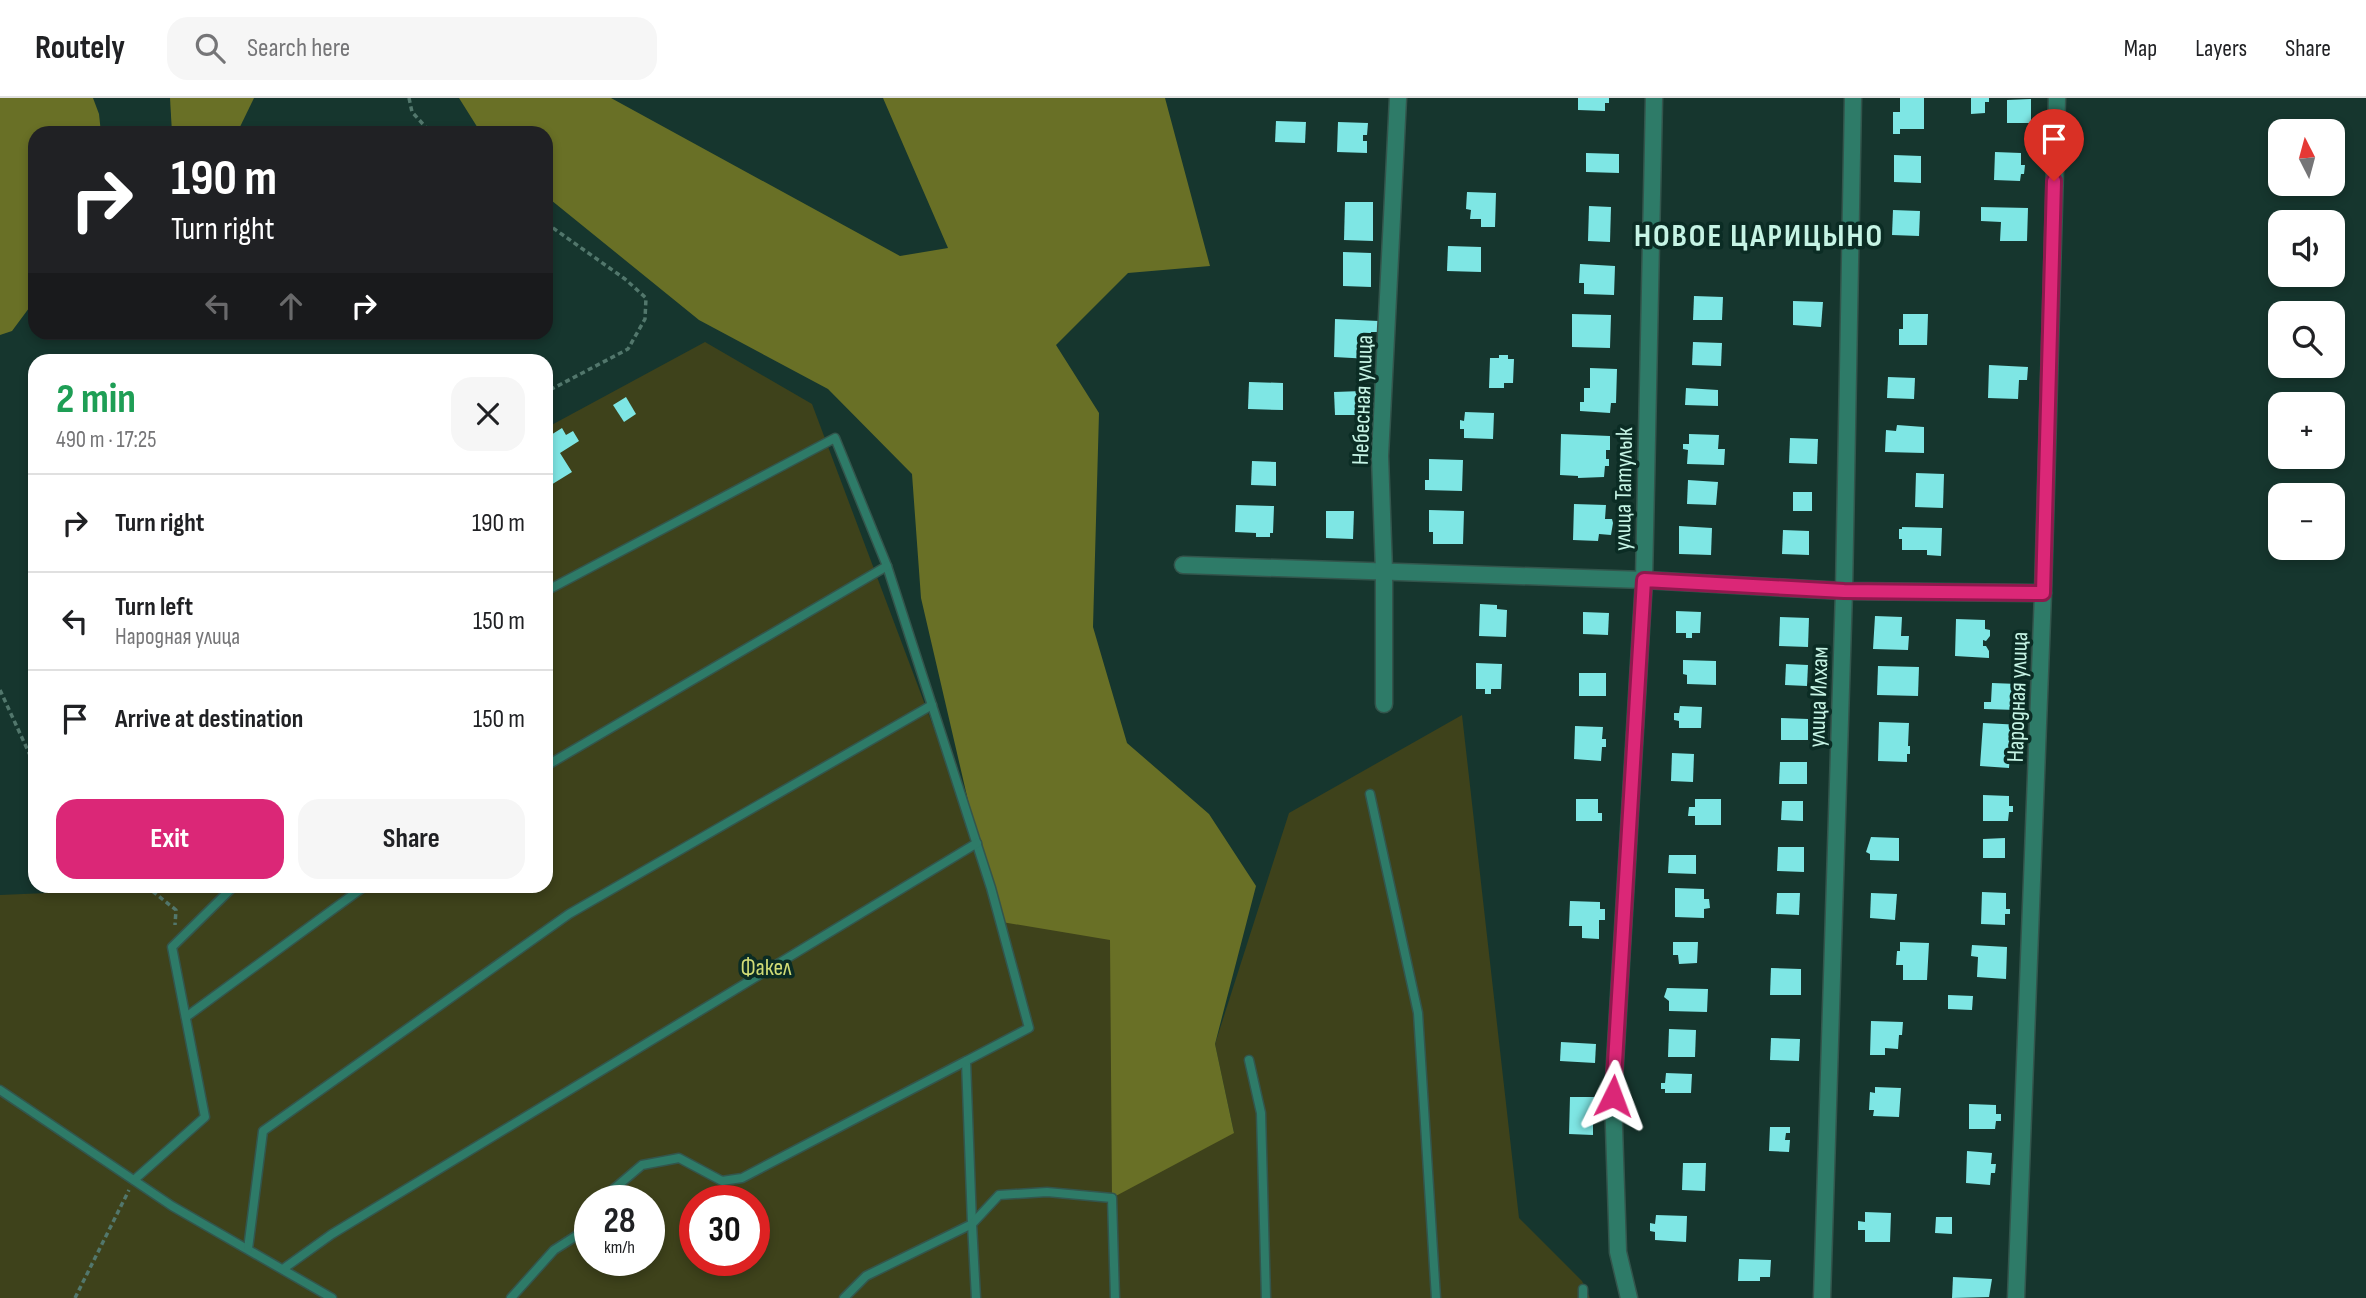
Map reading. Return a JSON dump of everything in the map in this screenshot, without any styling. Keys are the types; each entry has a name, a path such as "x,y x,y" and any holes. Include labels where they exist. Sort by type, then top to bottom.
{"street":[{"name":"Небесная улица","path":"1384,704 1381,456 1398,98"},
{"name":"улица Татулык","path":"1629,1298 1618,1252 1613,1096 1644,580 1654,98"},
{"name":"улица Илхам","path":"1822,1298 1844,591 1853,98"},
{"name":"Народная улица","path":"2017,1298 2043,593 2057,98"},
{"path":"1183,565 1644,580 1844,591 2043,593"}],"lane":[{"path":"553,587 835,438 887,566 977,844 1029,1028 742,1178 722,1181 678,1158 642,1165 619,1185"},
{"path":"553,762 887,566"},
{"path":"248,1249 263,1131 569,914 932,705"},
{"path":"1370,794 1418,1013 1436,1298"},
{"path":"283,1269 332,1234 977,844"},
{"path":"134,1180 205,1117 172,947 227,893"},
{"path":"186,1017 355,893"},
{"path":"1249,1060 1262,1113 1266,1298"},
{"path":"966,1061 976,1298"},
{"path":"0,1090 172,1206 332,1298"},
{"path":"844,1298 866,1276 972,1224 999,1195 1046,1192 1112,1198 1115,1298"},
{"path":"511,1298 554,1250 574,1237"}],"path":[{"path":"409,98 412,112 425,126"},
{"path":"553,228 625,279 646,298 645,319 628,349 553,389"},
{"path":"0,690 28,751"},
{"path":"155,893 176,910 172,947"},
{"path":"75,1298 134,1180"}],"green space":[{"path":"0,98 93,98 100,126 28,126 28,309 12,331 0,335"},
{"path":"170,98 254,98 240,126 172,126"},
{"path":"459,98 611,98 900,256 948,248 883,98 1165,98 1210,266 1128,273 1056,345 1099,413 1093,627 1127,743 1209,814 1256,886 1215,1044 1234,1133 1112,1198 1110,940 996,921 921,598 912,474 828,389 699,320 553,202 553,126 477,126"},
{"name":"Факел","path":"705,342 812,404 977,843 1122,941 1234,1133 1215,1044 1289,813 1462,715 1519,1218 1582,1281 1590,1298 0,1298 0,895 553,893 553,424"}],"building":[{"path":"1578,98 1609,98 1609,103 1605,103 1605,111 1578,110"},
{"path":"1900,98 1924,98 1924,129 1900,129 1900,134 1893,134 1893,112 1900,112"},
{"path":"1971,98 1989,98 1989,102 1985,102 1985,113 1971,114"},
{"path":"2031,99 2031,123 2007,123 2007,100"},
{"path":"1276,121 1306,122 1305,143 1275,142"},
{"path":"1338,122 1368,123 1367,135 1363,135 1363,141 1367,141 1367,153 1337,152"},
{"path":"1995,152 2021,153 2021,165 2025,165 2020,181 1994,180"},
{"path":"1586,153 1619,154 1619,173 1586,172"},
{"path":"1894,155 1921,156 1921,183 1894,182"},
{"path":"1467,192 1496,193 1495,227 1481,227 1481,219 1470,219 1471,210 1466,209"},
{"path":"1345,202 1373,202 1373,241 1344,240"},
{"path":"1589,206 1611,207 1610,242 1588,241"},
{"path":"1981,207 2028,208 2027,241 2000,241 2001,222 1981,221"},
{"path":"1893,210 1920,211 1919,236 1892,235"},
{"path":"1448,246 1481,247 1481,272 1447,271"},
{"path":"1343,252 1371,253 1371,287 1343,286"},
{"path":"1580,264 1615,266 1614,295 1584,294 1584,283 1579,283"},
{"path":"1694,296 1723,297 1722,320 1693,320"},
{"path":"1793,301 1823,302 1821,327 1793,325"},
{"path":"1572,314 1611,315 1610,348 1572,347"},
{"path":"1903,314 1928,314 1927,345 1899,345"},
{"path":"1335,319 1379,321 1379,332 1371,332 1370,359 1334,357"},
{"path":"1693,342 1722,343 1721,366 1692,365"},
{"path":"1499,355 1508,355 1508,359 1514,359 1513,383 1504,383 1504,388 1489,388 1490,358 1499,358"},
{"path":"1989,365 2028,367 2027,380 2019,380 2018,399 1988,398"},
{"path":"1590,368 1617,369 1616,403 1611,403 1610,413 1580,411 1580,402 1584,402 1584,388 1590,388"},
{"path":"1888,377 1915,378 1914,399 1887,398"},
{"path":"1249,382 1283,383 1283,410 1248,409"},
{"path":"1686,388 1718,390 1718,406 1685,405"},
{"path":"1362,391 1363,415 1335,415 1334,392"},
{"path":"626,397 636,414 624,422 613,405"},
{"path":"1465,412 1494,413 1493,439 1464,438 1460,420 1464,421"},
{"path":"1897,425 1924,427 1924,453 1885,452 1886,430 1896,431"},
{"path":"562,428 566,435 573,431 579,441 560,453 572,472 553,484 553,434"},
{"path":"1561,434 1610,436 1610,450 1606,450 1609,466 1605,466 1604,477 1578,478 1560,475"},
{"path":"1689,434 1719,435 1718,449 1725,449 1724,465 1687,464 1688,450 1683,449 1683,444 1689,444"},
{"path":"1790,438 1818,439 1817,464 1789,463"},
{"path":"1429,459 1463,460 1462,491 1425,490 1425,480 1429,480"},
{"path":"1252,461 1276,462 1276,486 1251,485"},
{"path":"1916,473 1944,474 1943,508 1915,507"},
{"path":"1688,480 1718,482 1716,505 1687,504"},
{"path":"1793,492 1812,492 1812,511 1793,511"},
{"path":"1574,504 1606,505 1605,519 1612,519 1613,523 1611,535 1599,534 1598,541 1573,540"},
{"path":"1236,505 1274,506 1273,533 1270,533 1270,537 1235,532"},
{"path":"1429,510 1464,511 1463,544 1433,544 1433,532 1429,532"},
{"path":"1326,511 1354,511 1353,539 1326,538"},
{"path":"1679,526 1712,528 1711,555 1679,554"},
{"path":"1942,528 1941,556 1927,555 1927,550 1902,550 1899,529"},
{"path":"1783,530 1809,531 1809,555 1782,554"},
{"path":"1480,604 1497,605 1497,609 1507,610 1506,637 1479,636"},
{"path":"1676,611 1701,612 1700,633 1692,633 1692,638 1686,638 1686,633 1676,633"},
{"path":"1583,612 1609,613 1608,635 1583,634"},
{"path":"1875,616 1902,617 1901,636 1909,636 1908,650 1873,649"},
{"path":"1780,617 1809,618 1808,647 1779,646"},
{"path":"1956,619 1985,620 1985,629 1990,630 1990,636 1986,641 1983,640 1983,646 1989,651 1989,658 1955,656"},
{"path":"1683,660 1716,661 1716,685 1687,684 1687,675 1683,674"},
{"path":"1476,663 1502,664 1501,689 1491,689 1491,694 1485,694 1485,689 1476,689"},
{"path":"1786,664 1808,665 1807,686 1785,685"},
{"path":"1878,666 1919,667 1918,696 1877,695"},
{"path":"1579,673 1606,673 1606,696 1579,696"},
{"path":"1992,683 2018,684 2017,710 1984,709 1984,702 1991,702"},
{"path":"1680,706 1702,707 1701,728 1679,728 1679,721 1674,720 1674,713 1679,713"},
{"path":"1781,718 1808,719 1808,740 1781,740"},
{"path":"1879,722 1909,723 1910,754 1907,754 1907,762 1878,761"},
{"path":"1983,723 2022,725 2022,739 2011,739 2009,768 1980,766"},
{"path":"1575,726 1603,727 1602,739 1606,739 1606,747 1602,747 1601,761 1574,759"},
{"path":"1672,753 1694,754 1693,782 1671,781"},
{"path":"1780,762 1807,762 1807,784 1779,784"},
{"path":"1983,795 2009,796 2009,806 2013,806 2013,812 2009,812 2008,821 1983,821"},
{"path":"1576,799 1598,799 1598,813 1602,813 1602,821 1576,821"},
{"path":"1695,799 1721,799 1721,825 1695,825 1695,816 1688,816 1689,807 1695,807"},
{"path":"1782,801 1803,801 1803,821 1781,820"},
{"path":"1871,837 1899,838 1899,861 1870,860 1870,854 1866,852"},
{"path":"2005,838 2005,858 1983,858 1983,839"},
{"path":"1778,847 1804,847 1804,872 1777,871"},
{"path":"1669,855 1696,855 1696,874 1668,873"},
{"path":"1675,888 1704,889 1704,899 1709,899 1710,908 1704,909 1704,918 1675,917"},
{"path":"1982,892 2006,893 2006,909 2010,909 2010,914 2005,914 2005,925 1981,924"},
{"path":"1777,893 1800,893 1799,915 1776,914"},
{"path":"1871,893 1897,894 1895,920 1870,918"},
{"path":"1570,901 1600,902 1600,909 1605,909 1605,920 1599,920 1599,939 1582,938 1582,926 1569,926"},
{"path":"1673,942 1698,942 1697,963 1679,964 1678,955 1673,955"},
{"path":"1900,942 1929,943 1927,980 1903,980 1903,965 1896,965"},
{"path":"1972,945 2007,947 2006,979 1977,977 1978,957 1971,956"},
{"path":"1771,968 1801,969 1801,995 1770,995"},
{"path":"1667,988 1708,989 1707,1012 1669,1011 1669,1001 1664,997"},
{"path":"1948,995 1973,996 1972,1010 1948,1009"},
{"path":"1871,1021 1903,1022 1898,1049 1885,1048 1885,1055 1870,1055"},
{"path":"1669,1029 1696,1030 1695,1057 1668,1057"},
{"path":"1771,1038 1800,1039 1799,1061 1770,1060"},
{"path":"1561,1042 1596,1044 1595,1063 1560,1061"},
{"path":"1666,1073 1692,1074 1691,1093 1665,1093 1665,1089 1661,1089 1661,1083 1665,1083"},
{"path":"1875,1087 1901,1088 1899,1117 1873,1116 1874,1110 1869,1110 1870,1092 1875,1093"},
{"path":"1570,1097 1594,1097 1594,1110 1599,1111 1598,1117 1593,1116 1593,1135 1569,1134"},
{"path":"1969,1104 1996,1105 1996,1114 2001,1114 2001,1121 1996,1121 1995,1129 1969,1129"},
{"path":"1770,1127 1790,1127 1790,1133 1786,1133 1785,1140 1790,1140 1789,1152 1769,1151"},
{"path":"1967,1151 1992,1153 1991,1164 1996,1164 1995,1173 1991,1173 1990,1185 1966,1183"},
{"path":"1683,1163 1706,1163 1705,1191 1682,1190"},
{"path":"1865,1212 1891,1213 1890,1242 1865,1242 1865,1230 1858,1230 1858,1221 1865,1222"},
{"path":"1656,1215 1687,1216 1686,1242 1655,1240 1655,1232 1650,1231 1650,1223 1655,1224"},
{"path":"1936,1217 1952,1217 1952,1234 1935,1233"},
{"path":"1739,1259 1771,1260 1770,1277 1760,1277 1760,1281 1738,1281"},
{"path":"1953,1277 1992,1279 1989,1297 1952,1298"}],"district":[{"name":"НОВОЕ ЦАРИЦЫНО","path":"1759,235"}],"route":[{"path":"1613,1096 1644,580 1844,591 2043,593 2054,181"}]}
